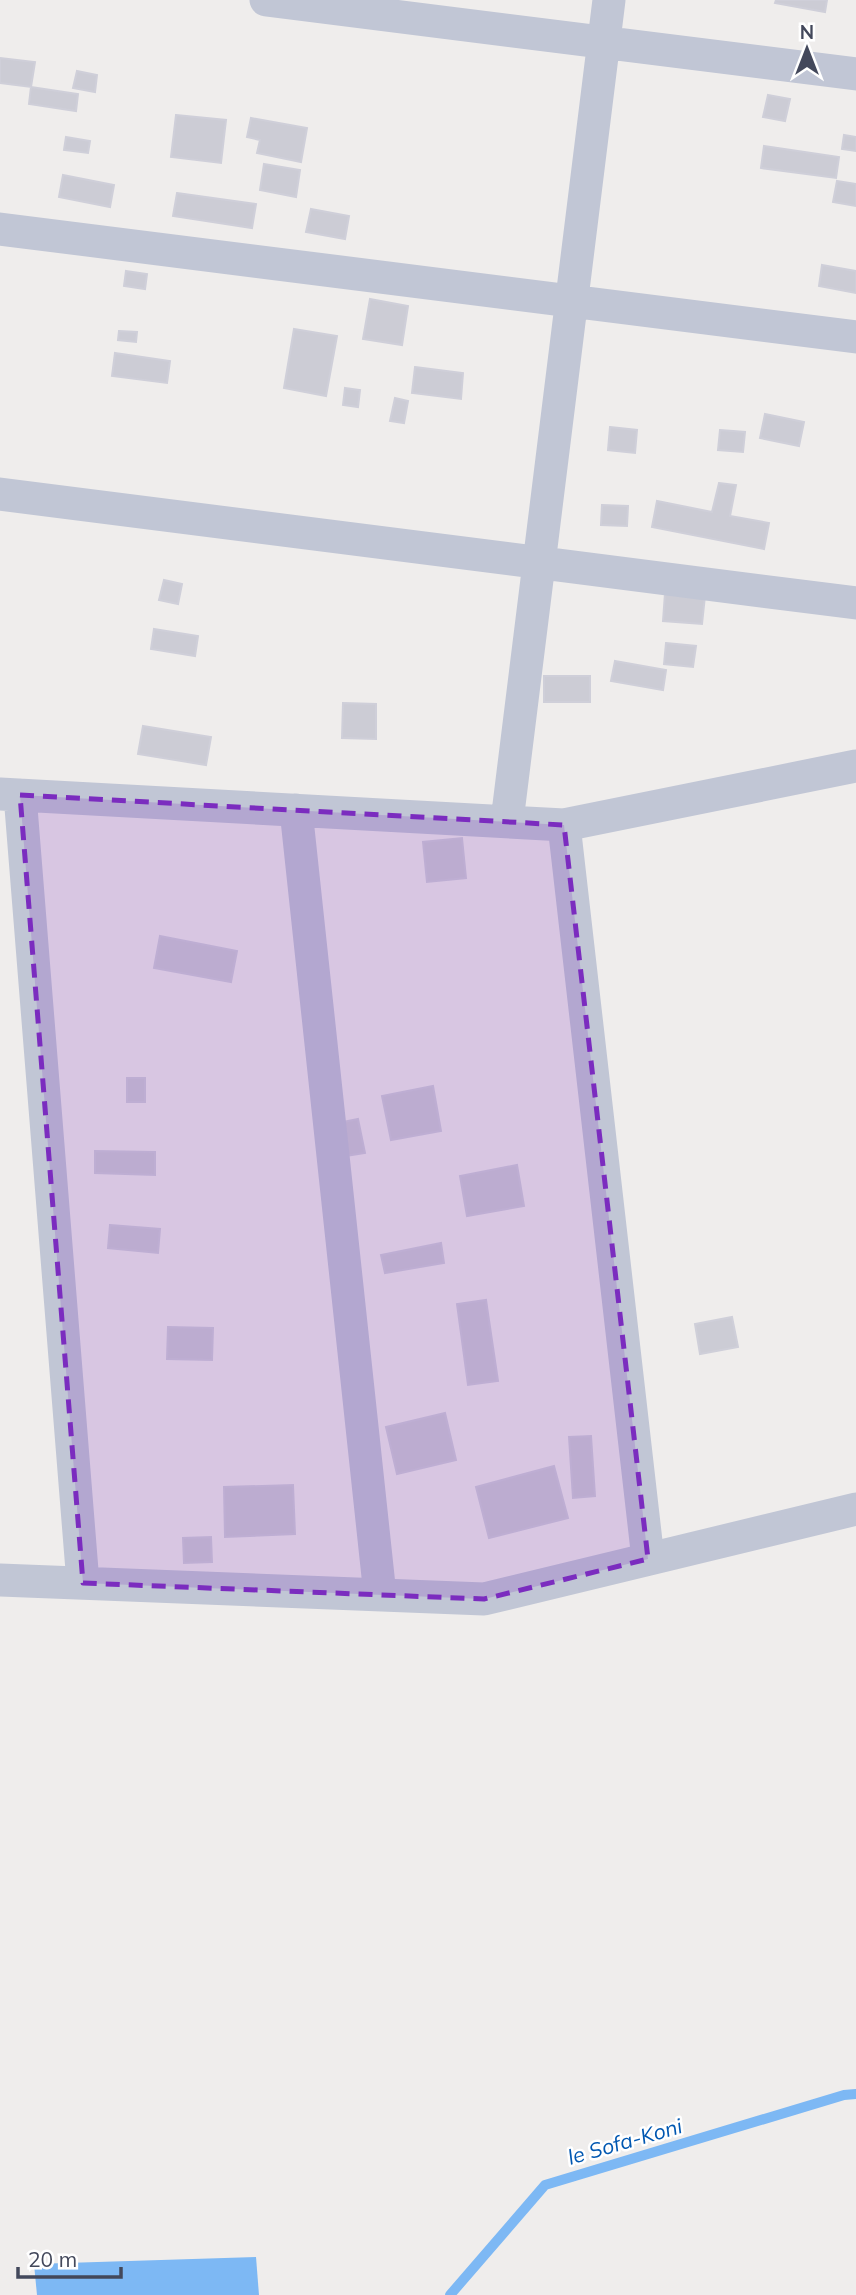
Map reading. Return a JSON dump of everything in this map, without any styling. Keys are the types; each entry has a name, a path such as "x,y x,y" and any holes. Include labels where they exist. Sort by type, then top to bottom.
{"street":[{"path":"266,0 856,74"},
{"path":"506,821 609,0"},
{"path":"0,229 856,337"},
{"path":"0,494 856,603"},
{"path":"83,1583 10,795 564,825 856,765"},
{"path":"296,810 380,1595"},
{"path":"564,825 649,1559"},
{"path":"0,1580 484,1599 856,1509"}],"highlighted area":[{"path":"20,795 564,825 648,1559 484,1599 83,1583"}],"water":[{"path":"256,2257 259,2295 37,2295 34,2264"}],"building":[{"path":"776,0 827,0 825,12 775,3"},
{"path":"0,58 35,62 31,87 0,83"},
{"path":"77,71 97,75 95,92 73,88"},
{"path":"31,87 78,94 76,111 29,104"},
{"path":"768,95 790,99 785,121 763,117"},
{"path":"176,115 226,120 221,163 171,157"},
{"path":"251,118 307,128 301,162 257,153 260,140 247,137"},
{"path":"844,135 856,137 856,151 842,149"},
{"path":"66,137 90,141 88,153 64,150"},
{"path":"764,146 839,157 836,178 761,168"},
{"path":"264,164 300,170 296,197 260,190"},
{"path":"63,175 114,185 110,207 59,197"},
{"path":"837,181 856,184 856,206 833,202"},
{"path":"177,193 256,204 252,228 173,216"},
{"path":"311,209 349,216 345,239 306,232"},
{"path":"822,265 856,271 856,293 819,286"},
{"path":"126,271 147,274 145,289 124,286"},
{"path":"370,299 408,306 402,345 363,339"},
{"path":"294,329 337,336 326,396 284,388"},
{"path":"119,331 137,332 136,342 118,340"},
{"path":"115,353 170,361 167,383 112,376"},
{"path":"415,367 463,373 461,399 412,393"},
{"path":"345,388 360,390 358,407 343,405"},
{"path":"395,398 408,401 404,423 390,421"},
{"path":"765,414 804,422 799,446 760,438"},
{"path":"610,427 637,430 635,453 608,450"},
{"path":"720,430 745,432 743,452 718,450"},
{"path":"719,483 736,485 730,516 769,523 764,549 652,527 657,501 712,512"},
{"path":"602,505 628,506 627,526 601,525"},
{"path":"164,580 182,584 178,604 159,600"},
{"path":"665,593 705,596 702,624 663,621"},
{"path":"154,629 198,636 195,656 151,649"},
{"path":"666,643 696,646 693,667 664,664"},
{"path":"615,661 666,670 663,690 611,681"},
{"path":"544,676 590,676 590,702 544,702"},
{"path":"343,703 376,704 376,739 342,738"},
{"path":"143,726 211,737 206,765 138,754"},
{"path":"462,838 466,878 427,882 423,842"},
{"path":"160,936 237,951 231,982 154,968"},
{"path":"127,1078 145,1078 145,1102 127,1102"},
{"path":"433,1086 441,1131 391,1140 382,1096"},
{"path":"358,1119 365,1153 339,1157 333,1124"},
{"path":"95,1151 155,1152 155,1175 95,1173"},
{"path":"517,1165 524,1206 467,1216 460,1176"},
{"path":"110,1225 160,1229 158,1253 108,1248"},
{"path":"441,1243 444,1263 385,1273 381,1255"},
{"path":"486,1300 498,1381 468,1385 457,1304"},
{"path":"732,1317 738,1347 700,1354 695,1324"},
{"path":"168,1327 213,1328 212,1360 167,1359"},
{"path":"445,1413 456,1460 397,1474 386,1427"},
{"path":"591,1436 595,1496 573,1498 569,1437"},
{"path":"554,1466 568,1518 489,1538 476,1487"},
{"path":"293,1485 295,1534 225,1537 224,1487"},
{"path":"211,1537 212,1562 184,1563 183,1538"}],"waterway":[{"name":"le Sofa-Koni","path":"450,2295 545,2185 844,2095 856,2094"}]}
